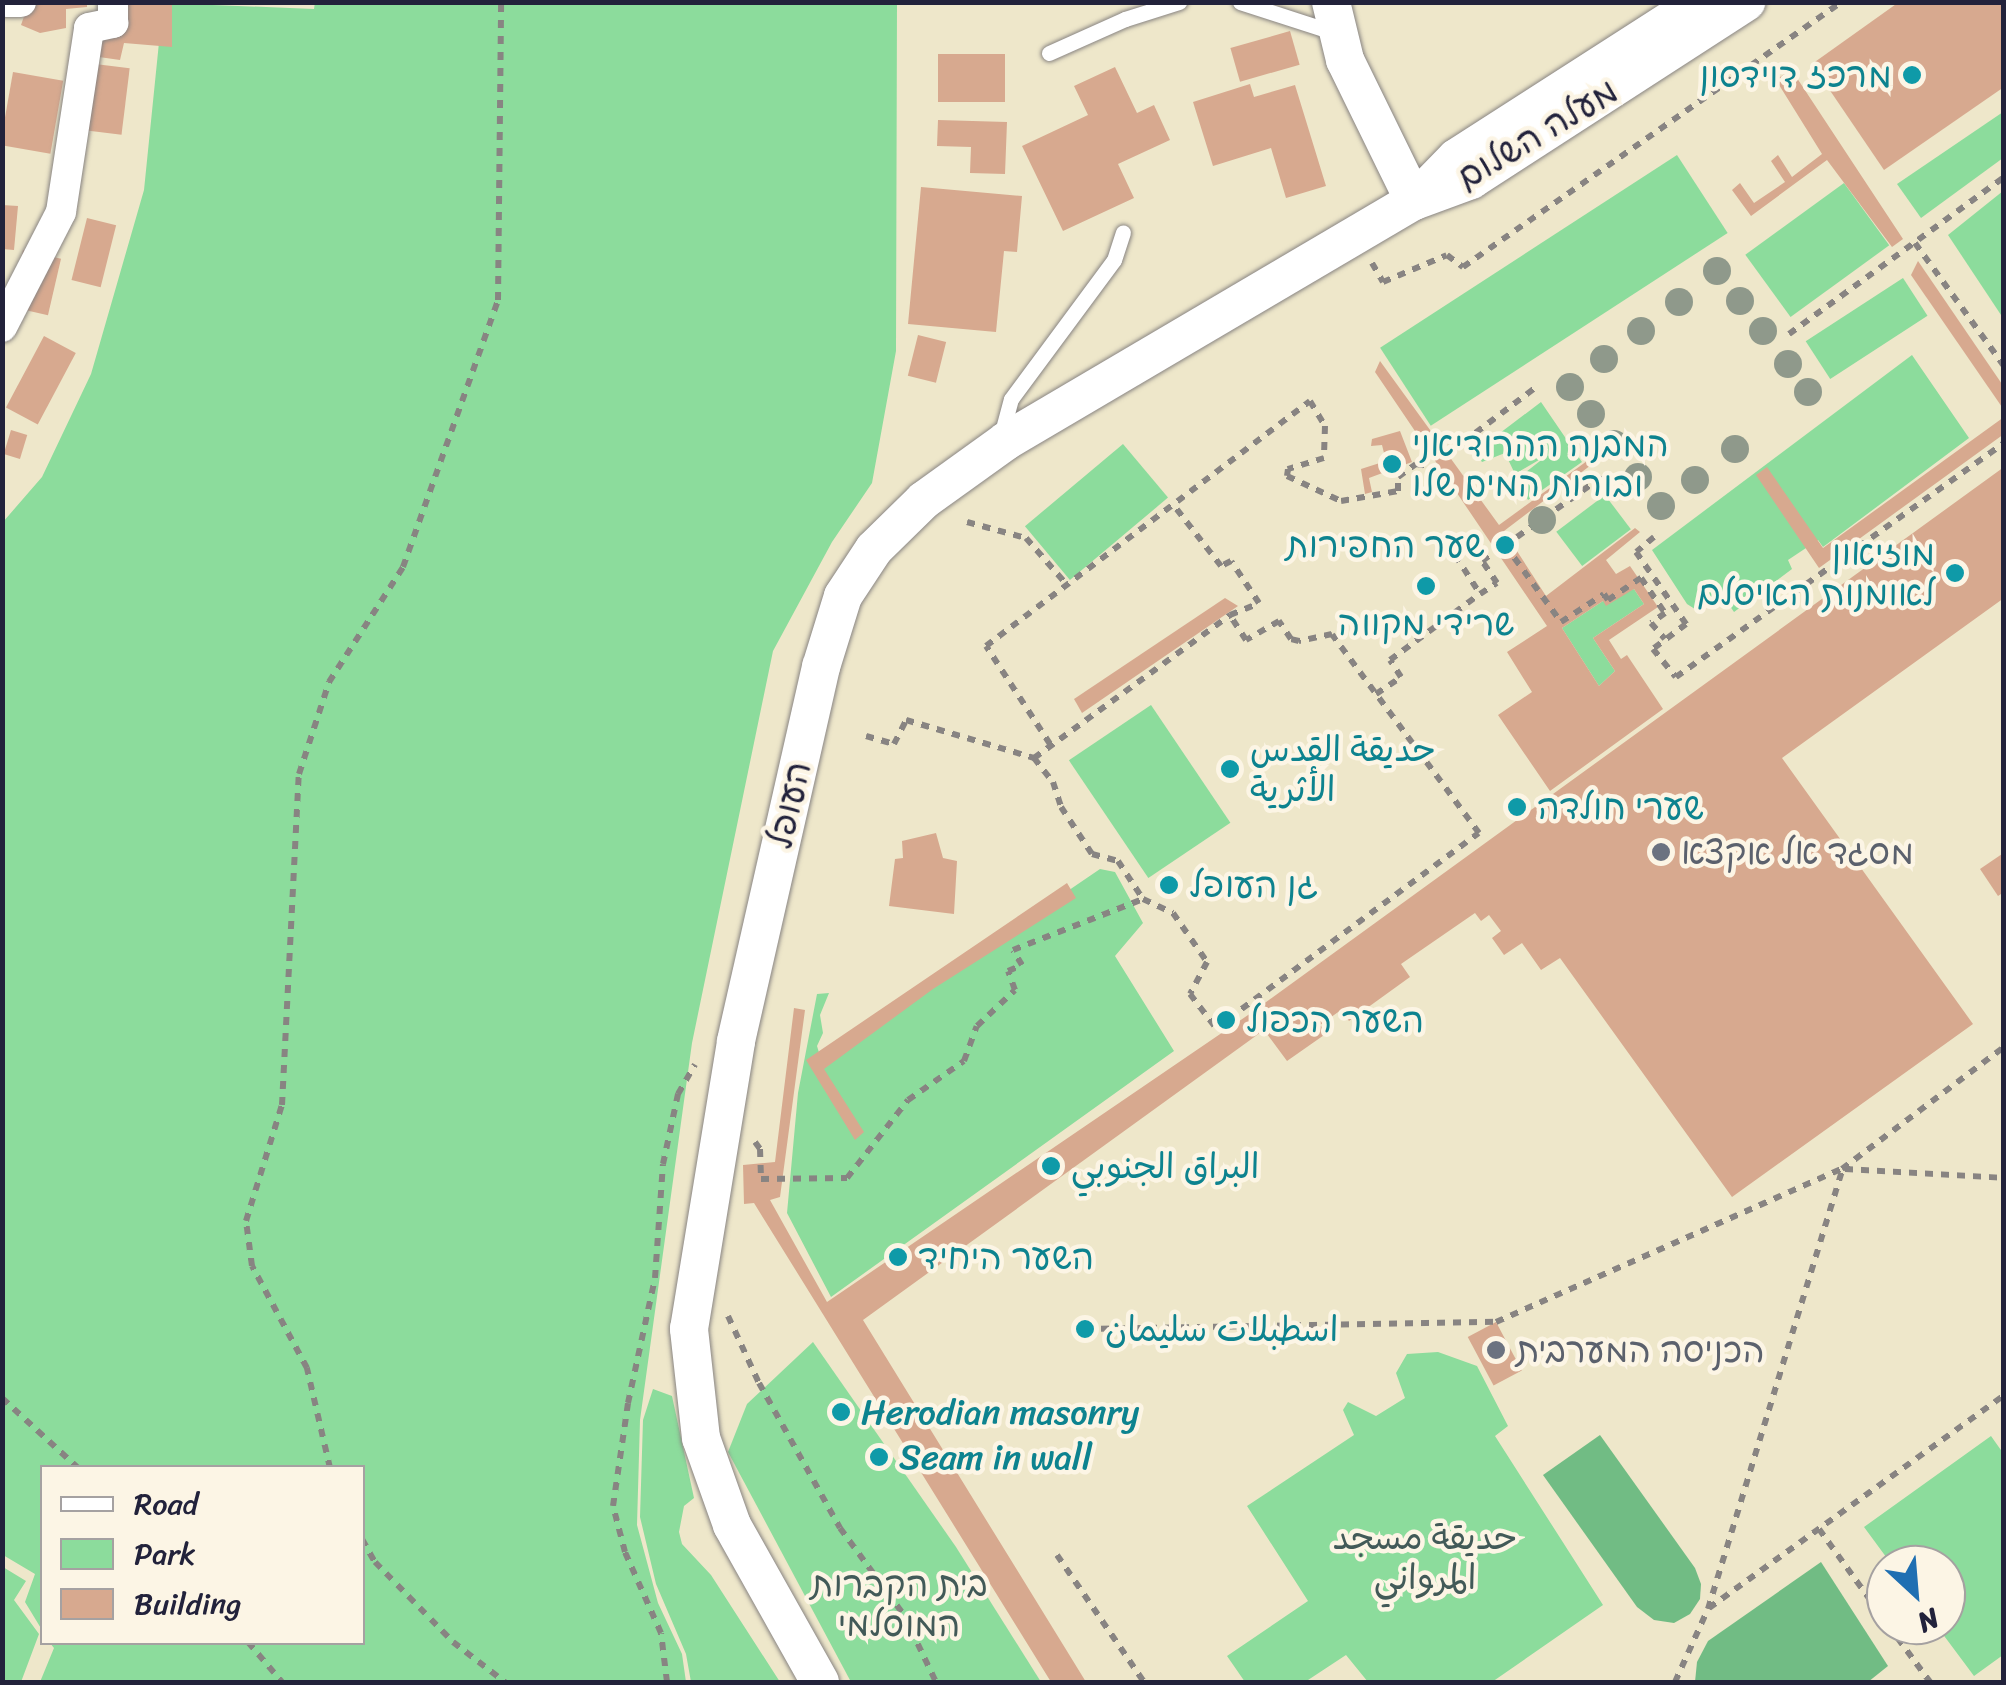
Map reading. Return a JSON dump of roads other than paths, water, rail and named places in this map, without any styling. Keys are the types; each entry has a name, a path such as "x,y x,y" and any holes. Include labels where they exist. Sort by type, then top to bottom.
{"street":[{"path":"6,2 20,2"},
{"path":"2,327 61,212 89,28 113,24 112,2"},
{"name":"מעלה השלום","path":"1414,201 1456,158 1698,2"},
{"name":"מעלה השלום","path":"1414,201 1471,180 1746,2"},
{"path":"1334,18 1362,99 1414,201"},
{"name":"העופל","path":"820,1682 732,1524 701,1438 689,1329 736,1041 821,667 844,596 874,549 924,500 998,447 1414,201"}],"lane":[{"path":"1049,53 1125,18 1179,2"},
{"path":"1240,2 1334,18"},
{"path":"998,447 1011,399 1114,260 1123,232"}],"place":[{"name":"מרכז דוידסון","path":"1912,75"},
{"name":"המבנה ההרודיאני ובורות המים שלו","path":"1392,464"},
{"name":"שער החפירות","path":"1505,545"},
{"name":"מוזיאון לאומנות האיסלם","path":"1955,573"},
{"name":"שרידי מקווה","path":"1426,586"},
{"name":"حديقة القدس الأثرية","path":"1230,769"},
{"name":"שערי חולדה","path":"1517,807"},
{"name":"מסגד אל אקצא","path":"1661,852"},
{"name":"גן העופל","path":"1169,885"},
{"name":"השער הכפול","path":"1226,1020"},
{"name":"البراق الجنوبي","path":"1051,1166"},
{"name":"השער היחיד","path":"898,1257"},
{"name":"اسطبلات سليمان","path":"1085,1329"},
{"name":"הכניסה המערבית","path":"1496,1350"},
{"name":"Herodian masonry","path":"841,1412"},
{"name":"Seam in wall","path":"879,1457"}],"park label":[{"name":"حديقة مسجد المرواني","path":"1425,1557"},
{"name":"בית הקברות המוסלמי","path":"899,1604"}]}
